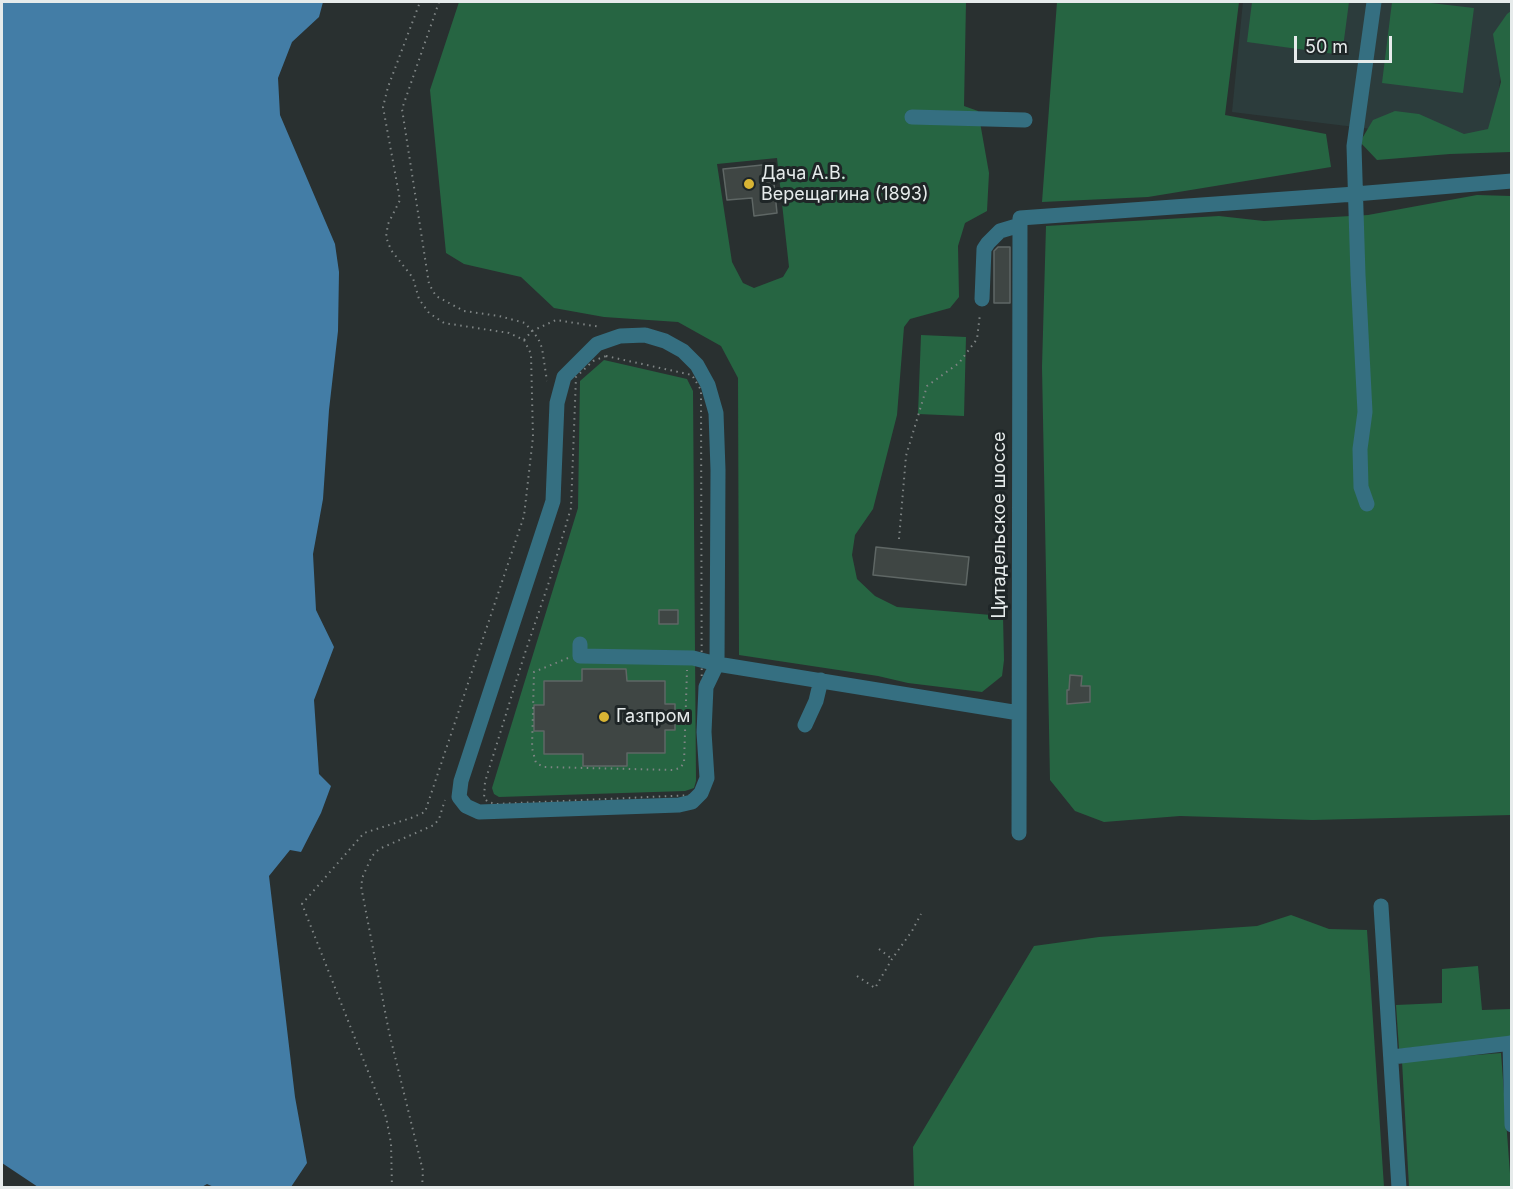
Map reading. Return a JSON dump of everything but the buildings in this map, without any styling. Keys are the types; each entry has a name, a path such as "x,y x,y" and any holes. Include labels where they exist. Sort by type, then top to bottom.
{"street":[{"path":"1367,504 1361,487 1360,449 1365,412 1355,194 1356,127 1374,2"},
{"path":"912,117 1025,120"},
{"path":"982,299 984,249 1000,231 1020,221 1512,181"},
{"name":"Цитадельское шоссе","path":"1019,833 1020,221"},
{"path":"645,335 665,341 682,351 697,365 708,385 716,413 718,470 717,664 706,687 704,732 707,778 701,793 692,802 679,805 479,812 466,806 459,797 461,781 553,501 557,403 564,377 597,344 620,336 645,335"},
{"path":"580,644 580,656 613,651 694,659 1019,713"},
{"path":"805,725 816,701 820,680"},
{"path":"1381,906 1399,1188"},
{"path":"1392,1058 1511,1043 1512,1125"}],"path":[{"path":"392,1188 391,1143 386,1117 302,904 364,833 425,812 524,516 533,437 531,354 524,340 509,333 444,323 429,313 419,299 413,278 391,250 386,237 388,224 400,200 383,107 388,87 420,2"},
{"path":"439,2 402,109 429,284 436,296 465,311 499,316 525,324 542,348 548,375 547,386"},
{"path":"899,539 906,456 927,386 959,363 977,339 982,299"},
{"path":"524,340 532,331 556,320 604,328"},
{"path":"566,658 534,672 532,748 536,762 544,767 673,770 680,768 684,763 694,659 701,390 692,375 606,356 593,361 576,378 570,508 550,579 485,782 484,798 496,804 693,795 702,781 694,659"},
{"path":"422,1188 423,1171 389,1032 361,886 372,856 379,849 434,825 439,819 446,796"},
{"path":"857,976 876,988 921,914"},
{"path":"879,949 892,959"}],"shaded area":[{"path":"1243,2 1511,2 1511,24 1505,24 1494,144 1232,112"}],"green space":[{"path":"459,2 966,2 964,106 978,111 989,173 987,211 965,223 958,246 959,297 950,308 910,319 904,327 897,415 873,509 855,535 852,555 857,579 875,596 897,607 1003,616 1002,676 982,692 908,683 878,676 739,655 738,378 721,346 678,322 604,317 554,308 521,277 464,264 446,253 430,90","holes":["777,158 789,267 783,277 754,288 743,283 732,262 717,164"]},
{"path":"1057,2 1239,2 1225,115 1326,134 1331,167 1148,197 1042,202"},
{"path":"1252,2 1349,2 1342,55 1247,42"},
{"path":"1392,2 1422,2 1474,8 1463,93 1382,83"},
{"path":"1511,11 1511,152 1377,160 1360,142 1373,120 1395,111 1419,114 1464,134 1488,129 1501,82 1493,34"},
{"path":"1477,195 1511,196 1511,815 1313,820 1180,816 1104,822 1075,811 1050,780 1042,367 1046,226 1219,216 1264,221 1368,215"},
{"path":"921,335 966,337 964,416 918,414"},
{"path":"604,360 687,379 693,391 696,781 694,788 685,791 499,797 494,794 492,788 578,508 580,381"},
{"path":"1291,915 1329,929 1367,930 1384,1187 914,1187 913,1147 1034,946 1099,937 1257,926"},
{"path":"1478,966 1482,1010 1511,1009 1511,1037 1399,1049 1396,1005 1442,1003 1442,969"},
{"path":"1501,1053 1511,1187 1409,1187 1402,1061"}],"water":[{"path":"2,2 323,2 319,17 292,42 278,78 280,115 335,244 339,272 338,331 329,410 323,499 313,554 316,610 334,647 314,700 319,774 331,786 321,813 301,852 290,850 269,876 295,1097 307,1163 291,1187 216,1188 207,1184 200,1188 38,1187 2,1163"}],"place":[{"name":"Дача А.В. Верещагина (1893)","path":"749,184"},
{"name":"Газпром","path":"604,717"}]}
